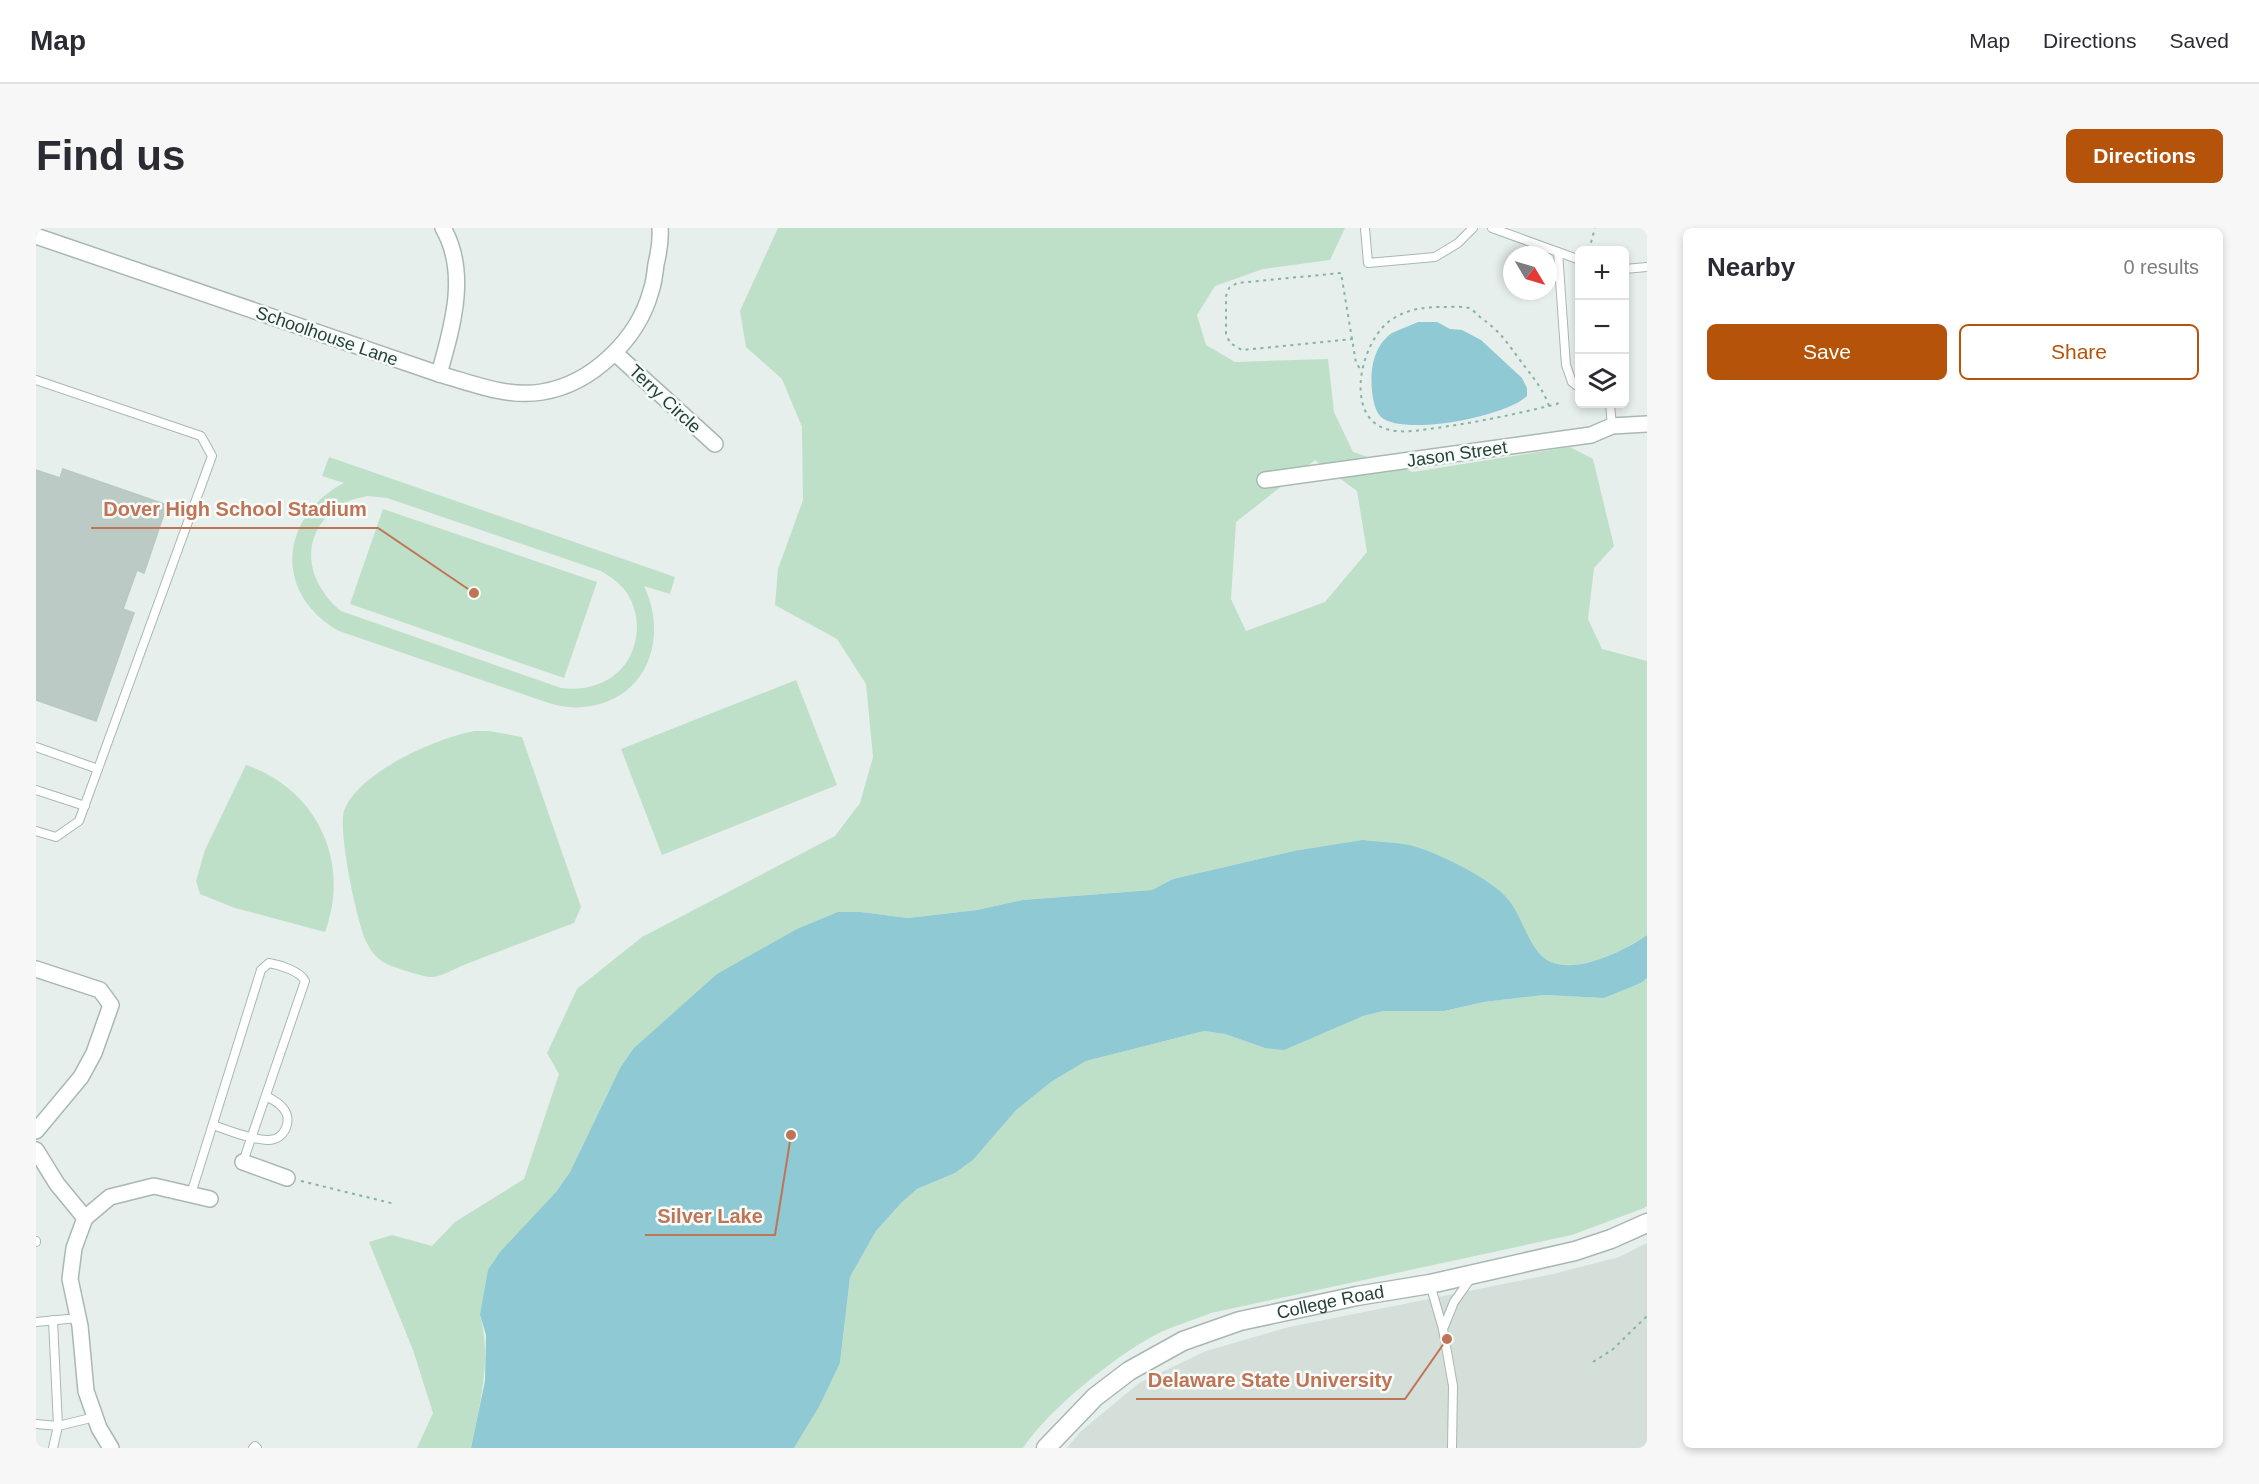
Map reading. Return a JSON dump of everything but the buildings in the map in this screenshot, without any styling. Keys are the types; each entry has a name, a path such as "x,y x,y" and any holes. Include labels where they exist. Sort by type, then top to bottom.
{"street":[{"path":"439,374 453,326 456,289 453,256 443,228"},
{"name":"Schoolhouse Lane","path":"36,236 439,374 504,393 541,393 561,387 593,371 615,353 639,321 651,292 661,239 660,228"},
{"name":"Terry Circle","path":"615,353 714,444"},
{"name":"Jason Street","path":"1265,480 1591,435 1612,426 1647,424"},
{"path":"36,969 100,990 111,1005 94,1053 81,1077 36,1131"},
{"path":"36,1150 57,1184 85,1218"},
{"path":"243,1162 287,1178"},
{"path":"111,1448 95,1417 86,1391 78,1318 70,1280 74,1248 85,1218 110,1197 154,1185 210,1199"},
{"name":"College Road","path":"1047,1448 1095,1397 1129,1371 1183,1341 1240,1321 1357,1296 1430,1284 1575,1251 1611,1239 1647,1223"}],"lane":[{"path":"1365,228 1368,263 1436,257 1458,243 1473,228"},
{"path":"1492,228 1575,258"},
{"path":"1558,252 1566,365 1575,384"},
{"path":"1629,269 1647,267"},
{"path":"36,380 201,436 212,456 79,821 56,837 36,831"},
{"path":"1610,408 1612,426"},
{"path":"36,747 98,769"},
{"path":"36,790 85,806"},
{"path":"191,1194 261,970 269,963 302,976 305,981 243,1162"},
{"path":"213,1125 252,1138 270,1140 281,1137 285,1131 287,1118 283,1107 266,1096"},
{"path":"1443,1329 1454,1302 1475,1273"},
{"path":"1430,1284 1443,1329 1453,1386 1452,1448"},
{"path":"36,1322 78,1318"},
{"path":"53,1320 58,1426 53,1448"},
{"path":"36,1424 58,1426 95,1417"}],"path":[{"path":"1590,246 1595,228"},
{"path":"1353,339 1242,350 1230,344 1226,334 1226,296 1230,288 1237,283 1341,273 1353,339 1356,363 1361,370"},
{"path":"1549,406 1540,386 1500,332 1470,308 1414,309 1391,319 1378,333 1366,353 1361,370 1364,407 1373,422 1384,428 1401,432 1468,424 1549,406 1562,400"},
{"path":"287,1178 396,1204"},
{"path":"1593,1362 1612,1350 1647,1316"}],"shaded area":[{"path":"1647,1243 1647,1448 1067,1448 1080,1432 1139,1383 1206,1351 1289,1327 1553,1274 1619,1257"}],"green space":[{"path":"778,228 1345,228 1330,260 1263,269 1215,286 1197,315 1206,345 1235,362 1328,359 1334,412 1353,452 1413,472 1570,447 1593,459 1614,546 1594,568 1588,619 1602,649 1647,661 1647,935 1609,956 1594,961 1578,965 1550,962 1535,950 1507,898 1294,851 1173,879 1152,890 1023,900 977,910 908,918 861,912 633,1049 620,1068 570,1172 480,1315 485,1365 471,1448 417,1448 433,1413 413,1350 369,1242 392,1235 432,1246 455,1222 524,1179 559,1074 547,1053 577,989 642,937 835,836 860,803 873,757 866,684 837,639 775,605 778,569 803,500 802,427 782,379 746,347 740,311","holes":["1315,460 1357,491 1367,552 1325,602 1246,631 1231,599 1236,522"]},
{"path":"329,457 675,577 670,594 644,586 651,606 654,626 653,646 647,664 637,680 623,693 606,702 584,707 565,707 339,631 318,615 303,597 294,577 292,556 296,535 307,515 322,498 344,483 322,476","holes":["367,496 387,498 601,571 613,579 629,596 637,622 635,642 623,667 614,676 590,687 561,688 341,611 328,599 313,570 311,555 313,540 319,526 345,503"]},
{"path":"383,509 597,582 564,678 350,604"},
{"path":"796,680 837,785 662,855 621,749"},
{"path":"474,731 489,731 522,737 581,907 574,923 442,975 425,976 382,961 368,946 358,915 345,853 343,818 345,808 354,794 383,769 440,741"},
{"path":"246,765 271,776 292,791 309,810 322,831 330,855 334,880 332,906 325,932 235,908 200,894 196,881 205,850"},
{"path":"1647,978 1647,1206 1644,1208 1572,1235 1211,1313 1175,1326 1155,1335 1102,1370 1048,1417 1023,1448 794,1448 819,1407 840,1363 850,1277 876,1231 917,1189 955,1173 973,1160 1015,1110 1051,1082 1086,1061 1204,1031 1225,1034 1265,1048 1384,1011 1444,1011 1484,1002 1544,995 1604,998 1641,983"}],"water":[{"path":"1418,322 1437,322 1450,329 1462,330 1481,340 1522,378 1527,388 1527,396 1499,411 1455,422 1411,425 1393,423 1381,417 1376,409 1372,391 1374,359 1386,338"},
{"path":"1363,840 1419,848 1460,866 1487,882 1511,903 1533,946 1548,961 1561,965 1592,962 1623,949 1647,935 1647,978 1641,983 1604,998 1544,995 1484,1002 1444,1011 1384,1011 1363,1016 1284,1050 1265,1048 1225,1034 1204,1031 1086,1061 1051,1082 1016,1110 973,1160 955,1173 917,1189 876,1231 850,1277 840,1363 819,1407 794,1448 471,1448 485,1381 486,1335 480,1315 488,1270 500,1252 557,1191 570,1172 620,1068 633,1049 717,974 797,929 838,912 861,912 908,918 977,910 1023,900 1152,890 1173,879 1294,851"}],"place":[{"name":"Dover High School Stadium","path":"474,593"},
{"name":"Silver Lake","path":"791,1135"},
{"name":"Delaware State University","path":"1447,1339"}]}
